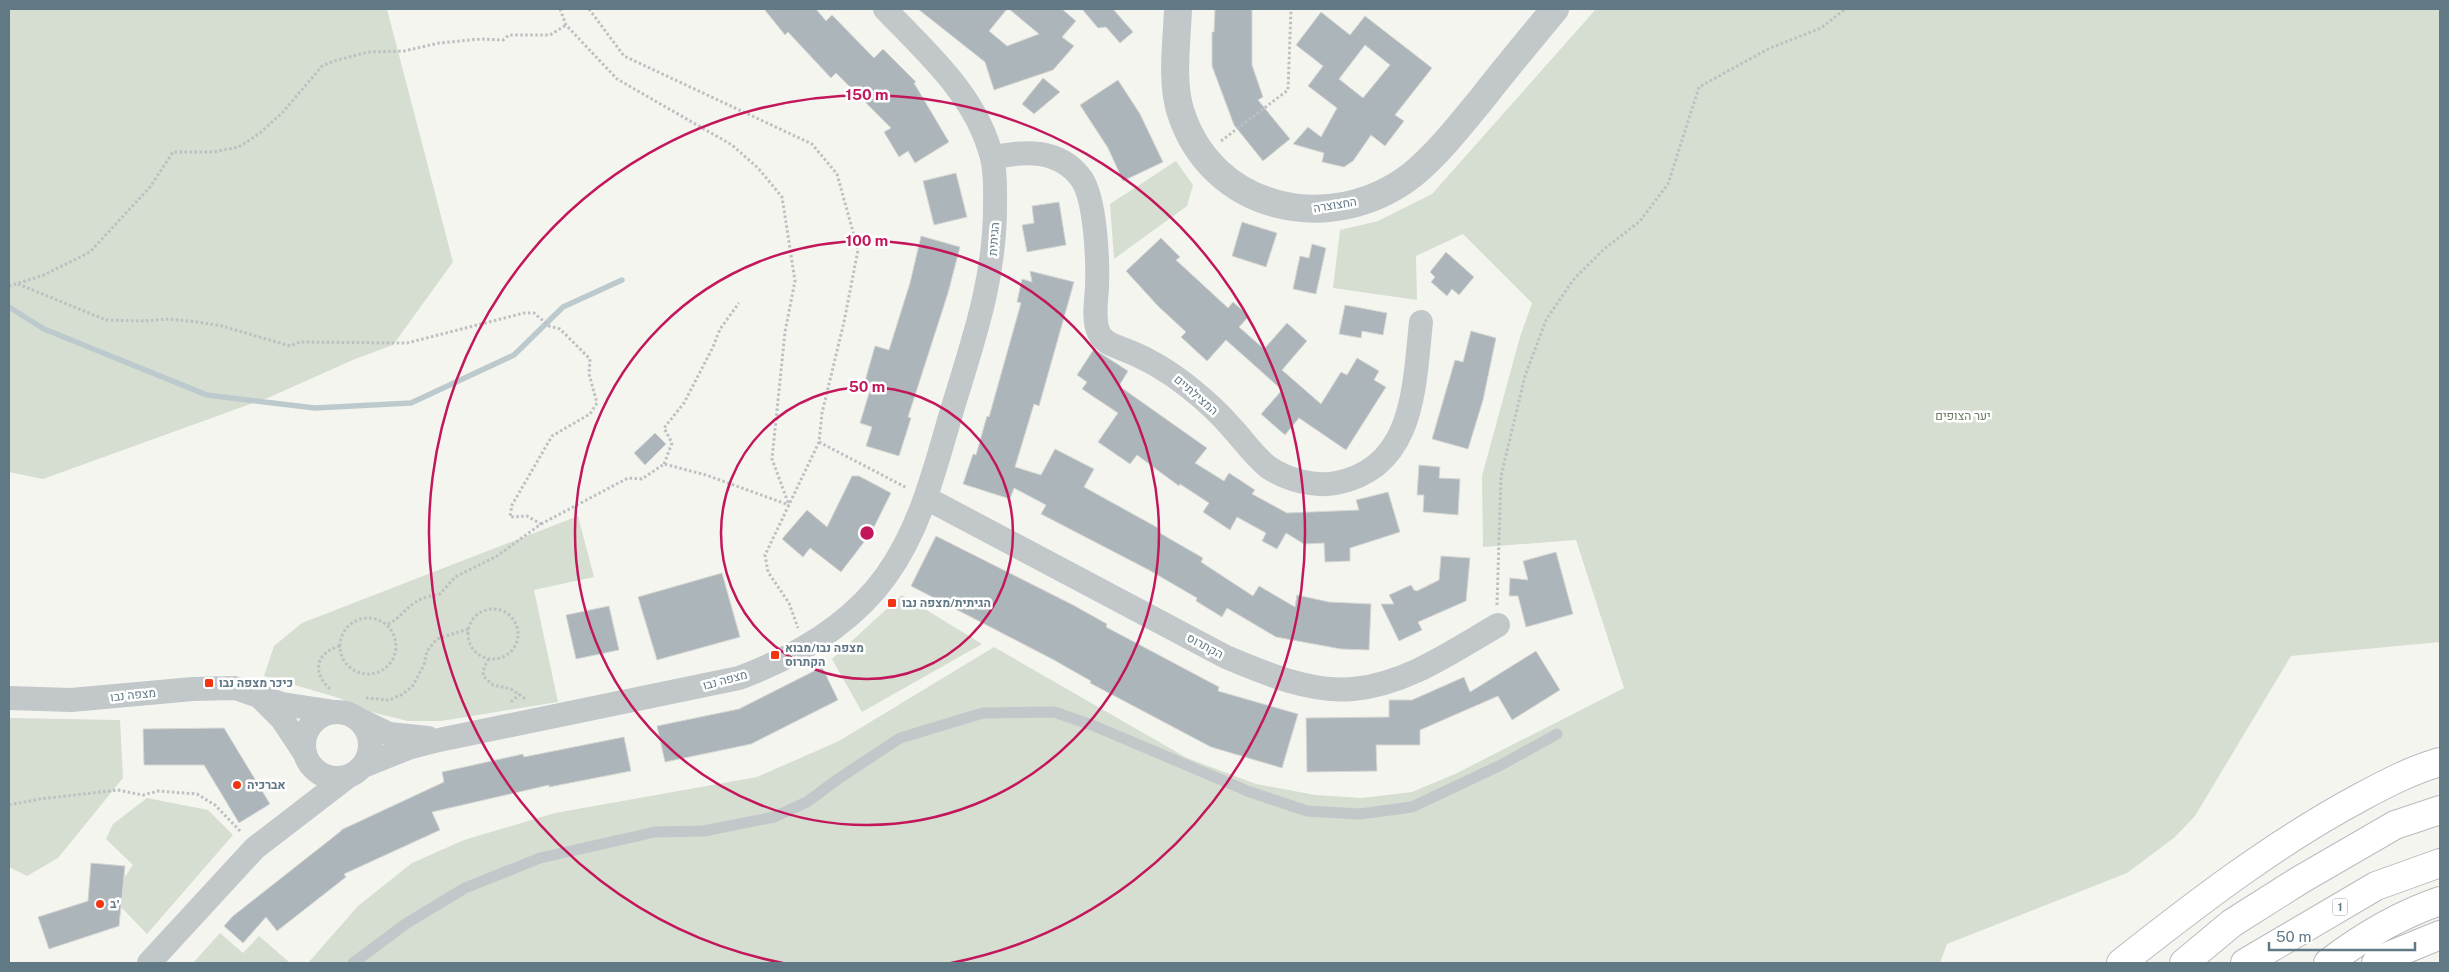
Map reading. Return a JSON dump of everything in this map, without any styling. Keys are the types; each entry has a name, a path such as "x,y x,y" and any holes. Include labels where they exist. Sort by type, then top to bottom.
{"main road":[{"path":"2121,963 2192,907 2272,850 2325,816 2414,770 2440,762"},
{"path":"2184,963 2232,922 2300,880 2395,826 2440,810"},
{"name":"1","path":"2246,963 2376,886 2440,864"},
{"path":"2328,963 2359,940 2396,919 2440,901"},
{"path":"2376,963 2440,935"}],"street":[{"name":"הגיתית","path":"885,9 967,99 980,124 992,158 995,220 992,269 981,313 926,498"},
{"name":"החצוצרה","path":"1178,9 1176,57 1180,109 1195,144 1229,182 1251,195 1272,204 1297,209 1323,209 1358,202 1393,187 1412,174 1452,135 1555,9"},
{"name":"המצילתיים","path":"992,158 1017,152 1056,157 1069,164 1082,179 1090,197 1097,275 1096,317 1099,334 1108,344 1154,361 1178,378 1208,403 1268,466 1284,476 1308,483 1331,484 1356,479 1380,464 1395,446 1405,423 1413,396 1421,322"},
{"name":"הקתרוס","path":"926,498 1226,657 1291,681 1324,688 1353,689 1386,683 1419,670 1498,625"},
{"name":"מצפה נבו","path":"149,963 255,848 355,772 408,748 739,678 777,664 806,647 838,625 863,603 886,575 926,498"},
{"name":"מצפה נבו","path":"9,698 71,700 214,687 235,688 257,694 270,701 301,708 342,707 389,734 447,739"},
{"path":"257,694 282,719 306,757 316,772 326,777 336,779 355,772 370,747 369,736 364,726 342,707 319,718 308,730 304,740 306,757"},
{"name":"מצפה נבו","path":"288,823 307,782 306,757"}],"lane":[{"path":"353,963 407,923 465,888 540,858 655,832 704,831 774,817 807,802 900,738 983,713 1054,712 1092,725 1250,792 1307,810 1360,814 1412,806 1500,765 1557,734"}],"path":[{"path":"560,9 566,25 617,79 732,145 758,168 782,197 795,281 786,332 772,459 789,505"},
{"path":"589,9 624,56 812,144 837,174 858,250 844,322 822,413 819,442 765,555 768,572 789,603 806,647"},
{"path":"1203,154 1288,90 1290,9"},
{"path":"1498,625 1501,476 1524,376 1546,320 1573,280 1603,250 1640,221 1668,184 1699,87 1768,49 1821,28 1845,9"},
{"path":"9,286 44,275 90,252 150,187 173,152 213,152 239,146 260,133 283,112 322,66 334,60 368,52 404,52 439,43 503,40 509,35 550,35 566,25"},
{"path":"18,284 106,320 144,321 168,319 197,322 222,326 290,346 300,342 407,344 472,328 496,319 534,313 549,326 560,329 590,360 589,374 597,403 590,414 552,436 512,505 510,517 527,516 541,524"},
{"path":"387,626 398,619 408,606 423,597 440,594 455,577 497,556 541,524 628,478 642,478 664,464 672,443 664,428 684,403 713,347 720,329 739,303"},
{"path":"819,442 926,498"},
{"path":"664,464 706,474 789,505"},
{"path":"501,609 514,619 519,635 512,651 498,659 489,659 481,656 470,645 468,629 471,621 484,610 501,609"},
{"path":"361,619 379,620 393,633 396,650 393,660 380,672 371,674 354,670 346,664 340,646 346,629 361,619"},
{"path":"340,646 332,649 321,658 318,672 342,707 361,698 389,700 401,695 412,686 424,665 427,651 437,639 468,629"},
{"path":"489,659 484,667 484,676 493,685 511,688 526,698 538,720"},
{"path":"9,806 40,799 118,790 143,795 158,791 197,794 215,805 228,818"}],"green space":[{"path":"9,9 387,9 453,262 393,345 355,359 270,397 43,479 9,472"},
{"name":"יער הצופים","path":"1596,9 2440,9 2440,642 2291,656 2195,816 2175,837 2127,873 1947,944 1940,963 308,963 358,906 412,863 464,840 555,813 757,777 839,741 994,647 1187,758 1256,784 1315,795 1362,798 1412,792 1455,774 1624,688 1576,540 1483,547 1482,476 1520,337 1532,303 1463,234 1416,256 1417,300 1333,288 1340,230 1378,221 1432,194"},
{"path":"1176,161 1193,185 1187,206 1114,259 1110,204"},
{"path":"578,516 594,577 534,590 558,702 441,721 408,721 371,712 339,698 264,676 274,646 302,623"},
{"path":"902,595 982,644 862,712 832,659"},
{"path":"9,718 120,720 123,778 58,858 27,876 9,867"},
{"path":"147,798 208,810 233,835 147,934 121,907 124,878 133,865 106,839 113,824"},
{"path":"220,933 243,953 259,936 289,962 193,963"}],"building":[{"path":"764,9 816,9 826,21 832,15 874,58 883,49 916,82 914,83 949,142 915,163 908,151 899,157 884,132 891,128 836,73 831,78 788,32 785,35"},
{"path":"918,9 1007,9 989,31 1007,46 1039,34 1009,9 1062,9 1076,21 1062,37 1074,46 1053,70 994,90 985,62"},
{"path":"1082,9 1113,9 1133,32 1120,43 1106,27 1098,28"},
{"path":"1215,9 1252,9 1252,65 1263,97 1258,100 1290,139 1263,161 1234,125 1212,66 1212,32 1214,32"},
{"path":"1321,12 1350,35 1365,16 1432,68 1395,115 1404,121 1385,146 1371,135 1353,161 1344,167 1322,162 1324,153 1293,144 1308,127 1321,137 1337,108 1308,86 1323,66 1296,45","holes":["1365,45 1390,65 1363,98 1339,79"]},
{"path":"1043,78 1060,92 1034,114 1022,104"},
{"path":"1118,80 1140,114 1163,162 1123,181 1108,148 1080,105"},
{"path":"956,173 967,217 934,225 923,181"},
{"path":"1059,202 1066,245 1027,252 1022,225 1034,223 1032,206"},
{"path":"1242,222 1277,233 1266,267 1232,256"},
{"path":"921,236 960,247 948,293 908,417 911,418 899,456 866,446 872,427 860,423 870,390 863,388 875,346 889,350 910,283"},
{"path":"1161,238 1180,257 1176,260 1228,308 1233,302 1249,316 1239,327 1264,349 1287,323 1307,341 1282,370 1321,404 1341,372 1347,375 1357,358 1379,371 1374,380 1386,387 1346,450 1299,418 1285,435 1261,414 1282,390 1226,340 1207,361 1181,337 1186,332 1158,306 1126,271"},
{"path":"1312,244 1326,248 1316,294 1293,289 1300,256 1309,258"},
{"path":"1446,252 1474,277 1459,295 1452,289 1447,296 1431,282 1435,277 1430,272"},
{"path":"1030,271 1074,282 1039,406 1034,404 1015,467 1041,475 1055,449 1094,469 1084,487 1160,529 1158,532 1203,558 1201,562 1253,596 1259,586 1295,607 1297,595 1329,602 1371,604 1369,650 1341,649 1276,637 1227,608 1222,617 1196,601 1197,598 1149,570 1041,514 1046,505 1014,488 1010,499 963,484 973,454 976,455 987,416 989,417 1021,303 1017,302 1022,279 1032,282"},
{"path":"1345,305 1387,313 1383,335 1362,331 1361,338 1339,334"},
{"path":"1471,331 1496,338 1483,400 1468,449 1432,439 1455,360 1463,362"},
{"path":"1094,349 1128,371 1119,386 1207,448 1195,463 1224,481 1229,473 1255,490 1252,494 1287,513 1359,510 1356,500 1388,492 1400,532 1350,548 1350,561 1325,562 1324,543 1304,544 1286,533 1277,549 1262,541 1266,533 1237,517 1230,530 1203,512 1209,503 1180,484 1179,486 1137,455 1130,464 1098,442 1118,413 1082,389 1087,382 1077,375"},
{"path":"655,433 666,444 645,465 634,453"},
{"path":"1419,465 1440,467 1439,478 1460,479 1458,515 1423,512 1424,495 1417,495"},
{"path":"852,476 859,476 891,493 871,533 841,572 810,548 803,557 782,539 807,510 827,527"},
{"path":"936,536 1073,605 1107,624 1106,627 1219,687 1218,691 1298,714 1282,768 1211,747 1090,683 1091,681 1054,660 911,586"},
{"path":"1556,552 1573,614 1526,627 1518,596 1509,596 1510,578 1528,580 1523,561"},
{"path":"1441,556 1470,558 1466,601 1418,622 1422,630 1399,641 1381,604 1394,604 1389,595 1411,585 1417,591 1439,580"},
{"path":"722,573 740,637 657,660 638,597"},
{"path":"609,606 619,650 576,659 566,615"},
{"path":"1536,651 1560,690 1512,720 1498,696 1420,730 1420,745 1376,745 1377,771 1307,772 1306,718 1389,717 1389,700 1412,700 1464,677 1470,692"},
{"path":"822,667 838,700 751,744 665,762 657,726 739,709"},
{"name":"אברכיה","path":"224,728 270,804 239,823 204,765 144,765 143,729"},
{"path":"624,737 631,771 549,787 549,785 432,812 440,830 344,874 346,877 277,931 266,917 243,943 224,926 233,916 341,830 444,782 442,772 523,754 524,757"},
{"name":"ב'","path":"91,863 125,866 119,926 49,949 38,917 88,901"}],"waterway":[{"path":"9,307 44,329 207,395 315,408 411,403 514,355 563,307 622,280"}],"place":[{"name":"הגיתית/מצפה נבו","path":"892,603"},
{"name":"מצפה נבו/מבוא הקתרוס","path":"775,655"},
{"name":"כיכר מצפה נבו","path":"209,683"},
{"name":"אברכיה","path":"237,785"},
{"name":"ב'","path":"100,904"}]}
